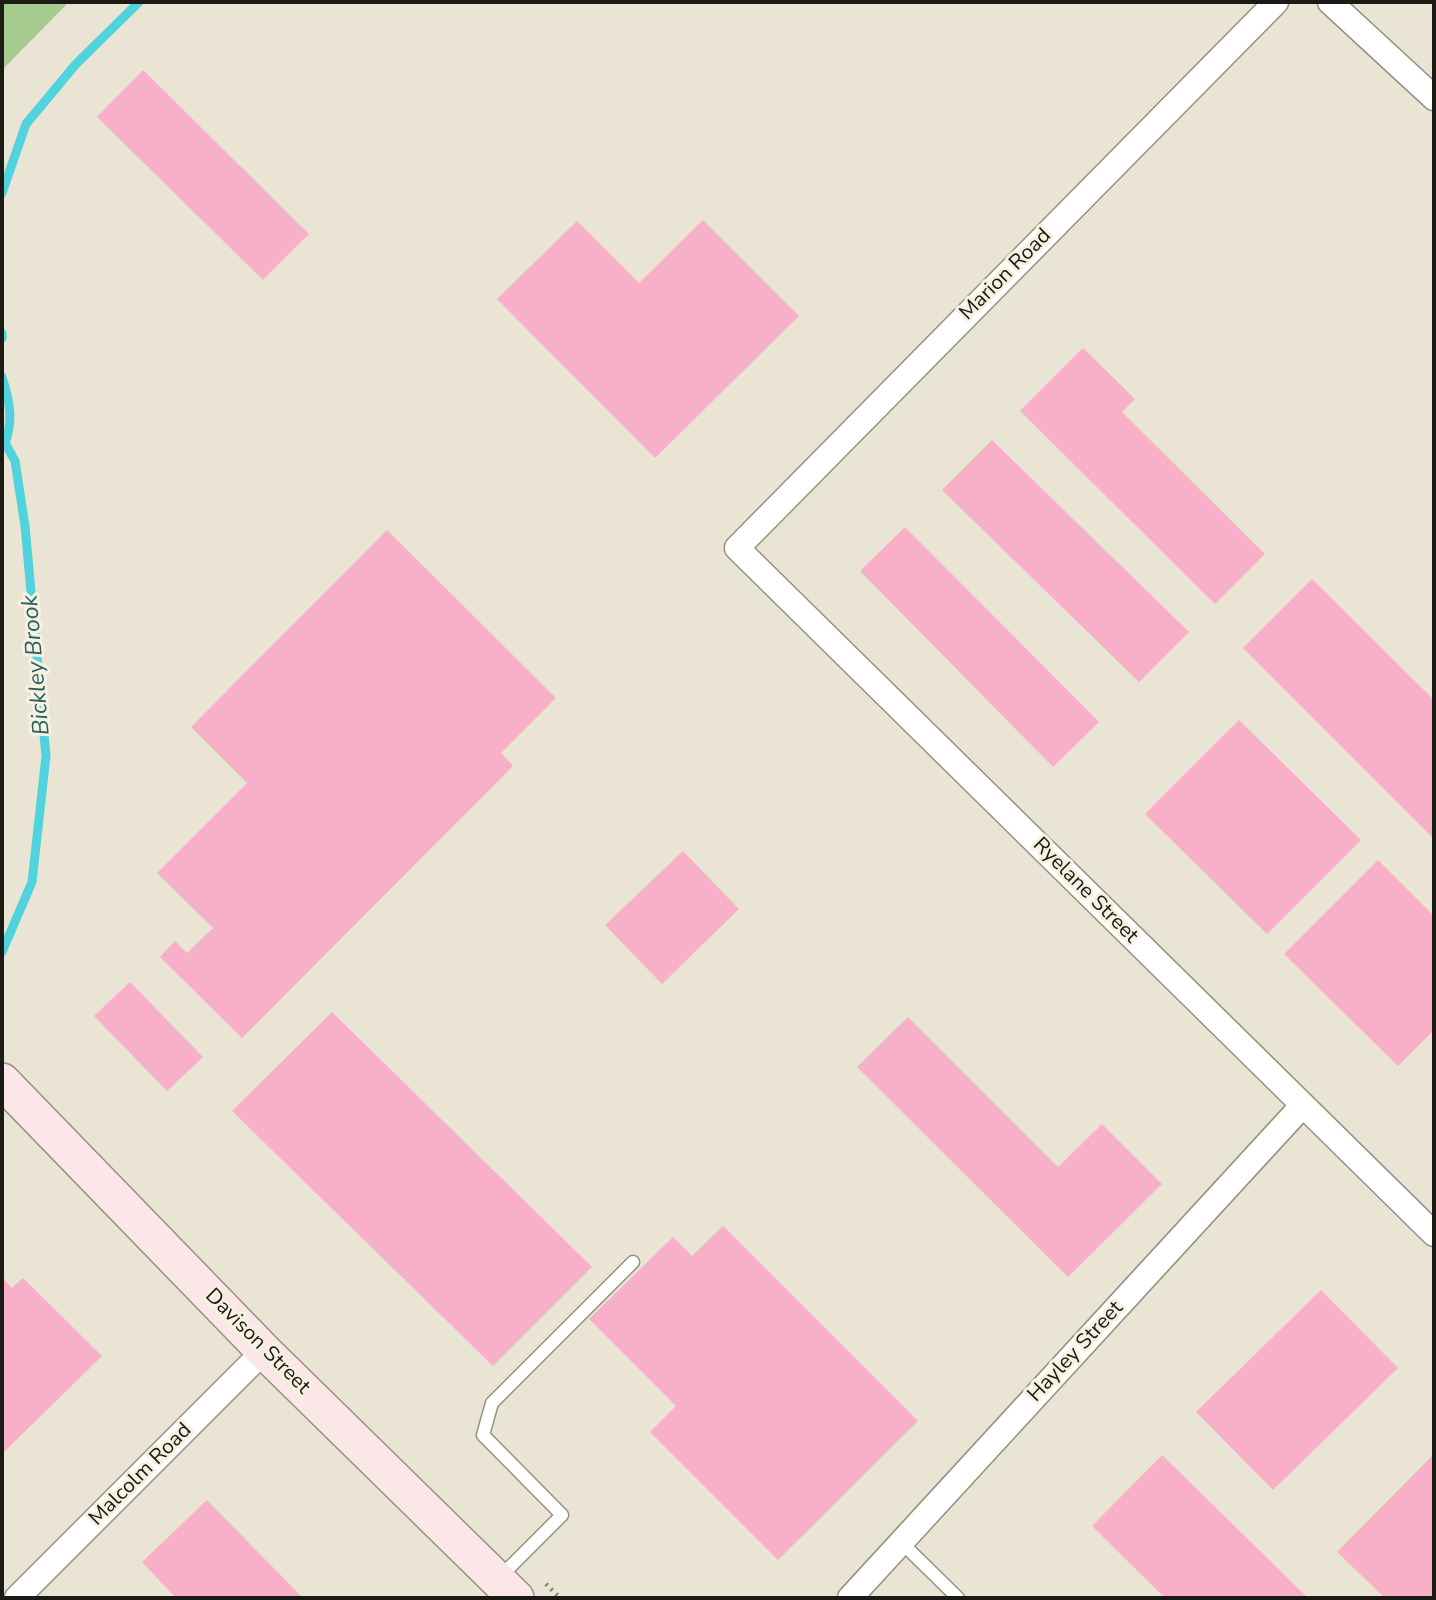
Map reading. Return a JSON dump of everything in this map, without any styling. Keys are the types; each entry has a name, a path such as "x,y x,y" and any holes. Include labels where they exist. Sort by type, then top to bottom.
{"main road":[{"name":"Davison Street","path":"2,1081 264,1351 507,1589"}],"street":[{"name":"Marion Road","path":"737,548 1276,2"},
{"path":"1330,2 1434,98"},
{"name":"Ryelane Street","path":"737,548 1434,1234"},
{"name":"Hayley Street","path":"856,1596 901,1542 1303,1105"},
{"name":"Malcolm Road","path":"17,1598 264,1351"}],"lane":[{"path":"507,1589 562,1515 483,1436 492,1403 633,1262"},
{"path":"901,1542 958,1598"}],"green space":[{"path":"2,2 69,2 2,70"}],"building":[{"path":"143,70 309,234 263,280 97,117"},
{"path":"703,220 799,316 655,458 497,299 577,221 639,283"},
{"path":"1083,348 1135,399 1122,412 1265,554 1215,604 1020,411"},
{"path":"992,440 1189,632 1139,682 942,490"},
{"path":"905,527 1099,722 1053,767 860,571"},
{"path":"387,530 556,698 501,753 513,766 242,1038 160,957 175,941 187,953 213,928 157,873 247,783 191,727"},
{"path":"1312,579 1434,700 1434,839 1243,648"},
{"path":"1239,720 1361,840 1267,934 1145,814"},
{"path":"683,851 739,909 662,984 605,925"},
{"path":"1378,860 1434,916 1434,1030 1398,1066 1284,954"},
{"path":"130,982 203,1057 167,1091 94,1016"},
{"path":"332,1012 592,1267 493,1366 232,1111"},
{"path":"908,1017 1058,1167 1102,1124 1162,1184 1068,1277 857,1067"},
{"path":"723,1226 918,1421 778,1560 650,1432 676,1406 589,1319 673,1237 692,1256"},
{"path":"2,1277 12,1288 23,1278 102,1356 3,1453"},
{"path":"1321,1290 1398,1368 1273,1490 1196,1412"},
{"path":"1434,1454 1434,1598 1385,1598 1337,1552"},
{"path":"1162,1455 1308,1598 1165,1598 1092,1526"},
{"path":"207,1500 303,1598 176,1598 142,1562"}],"waterway":[{"name":"Bickley Brook","path":"2,193 26,124 76,64 139,2"},
{"name":"Bickley Brook","path":"2,333 2,338"},
{"name":"Bickley Brook","path":"2,377 9,410 5,443 15,461 25,526 46,756 32,882 2,952"}]}
